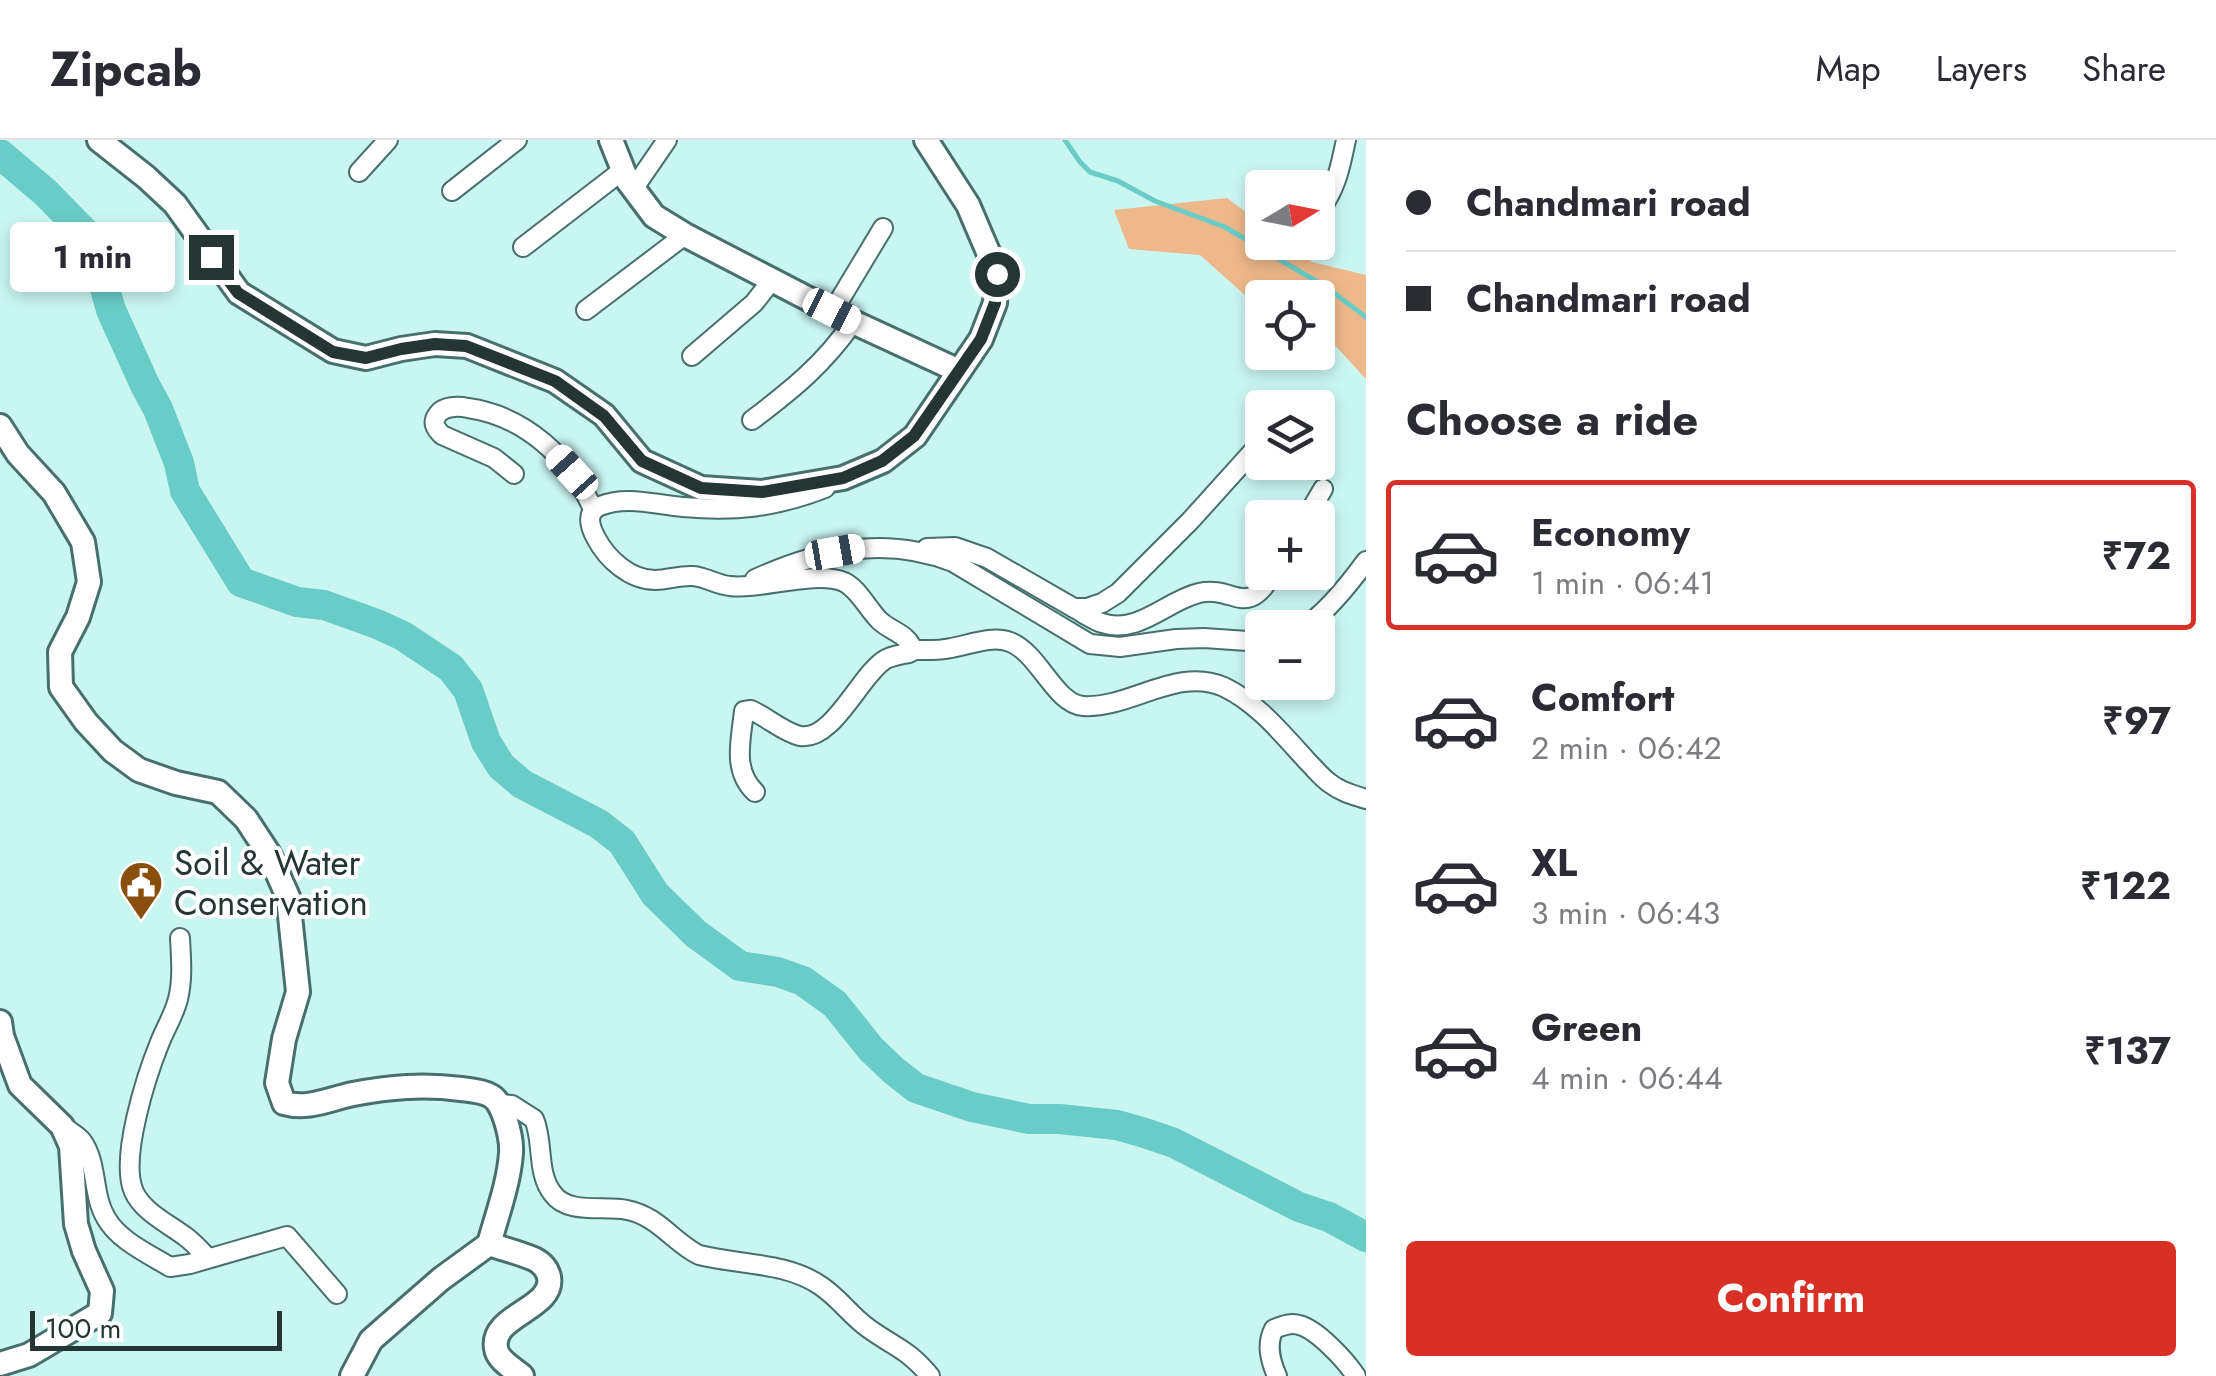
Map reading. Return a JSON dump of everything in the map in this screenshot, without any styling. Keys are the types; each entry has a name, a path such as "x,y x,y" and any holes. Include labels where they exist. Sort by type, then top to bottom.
{"main road":[{"path":"99,140 175,204 238,293 333,352 366,358 435,344 466,346 555,381 604,416 642,461 701,488 762,492 843,478 882,461 914,436 981,339 995,303 997,274 968,205 926,140"},
{"path":"611,140 628,179 654,216 772,280 959,371"},
{"path":"0,426 18,454 54,493 83,542 90,582 60,652 61,687 113,751 140,770 218,792 246,819 269,854 288,897 298,992 284,1039 277,1084 284,1103 309,1105 391,1087 429,1085 492,1096 506,1122 512,1151 490,1244 441,1279 371,1340 352,1376"},
{"path":"0,1022 20,1084 62,1126 71,1146 76,1224 102,1291 100,1313 29,1355 0,1364"},
{"path":"490,1244 537,1260 549,1278 544,1296 502,1328 496,1340 501,1359 522,1376"}],"street":[{"path":"359,172 388,140"},
{"path":"452,191 517,140"},
{"path":"523,247 628,179 667,140"},
{"path":"1335,183 1346,140"},
{"path":"752,420 811,374 839,343 843,316 883,228"},
{"path":"586,310 685,235"},
{"path":"692,356 754,303 772,280"},
{"path":"514,474 494,458 436,430 438,414 445,409 470,408 502,418 538,437 572,472 593,509 593,533 602,549 624,570 651,580 693,576 732,587 822,579 846,583 882,622 912,644 912,650"},
{"path":"1074,608 1087,608 1118,594 1245,460"},
{"path":"593,509 611,502 636,501 684,508 759,508 802,497 843,478"},
{"path":"1317,500 1323,489"},
{"path":"741,585 790,564 860,547 955,547 987,558 1103,623 1132,624 1202,592 1238,599 1249,598 1260,590"},
{"path":"896,548 952,562 1090,644 1120,648 1176,639 1245,641"},
{"path":"1321,610 1366,562"},
{"path":"756,792 741,774 744,711 751,710 792,732 808,736 830,722 884,661 912,650 1008,641 1021,648 1061,695 1082,706 1190,680 1222,686 1264,716 1330,784 1366,798"},
{"path":"180,938 179,997 144,1089 130,1154 131,1176 134,1192 144,1205 208,1258"},
{"path":"499,1104 512,1105 534,1119 545,1180 555,1198 572,1206 610,1207 643,1214 699,1255 801,1274 821,1285 867,1328 917,1360 930,1376"},
{"path":"62,1126 82,1141 107,1221 129,1242 170,1267 287,1236 337,1294"},
{"path":"1277,1376 1268,1340 1274,1329 1285,1324 1301,1325 1320,1338 1348,1363 1356,1376"}],"shaded area":[{"path":"1227,198 1245,211 1245,260 1309,260 1366,275 1366,379 1335,345 1335,280 1245,280 1245,295 1200,255 1129,249 1114,210"}],"waterway":[{"path":"1065,140 1090,172 1225,227 1326,287 1366,317"},
{"path":"0,154 85,233 111,310 179,463 185,491 241,582 377,624 451,668 468,690 486,742 501,766 522,784 599,824 622,842 655,894 696,934 740,966 803,981 835,1004 871,1049 916,1088 972,1107 1029,1119 1117,1125 1145,1133 1174,1143 1366,1237"}],"place":[{"name":"Soil & Water Conservation","path":"141,921"}],"route":[{"path":"211,257 238,293 333,352 366,358 435,344 466,346 555,381 604,416 642,461 701,488 762,492 843,478 882,461 914,436 981,339 995,303 997,274"}]}
